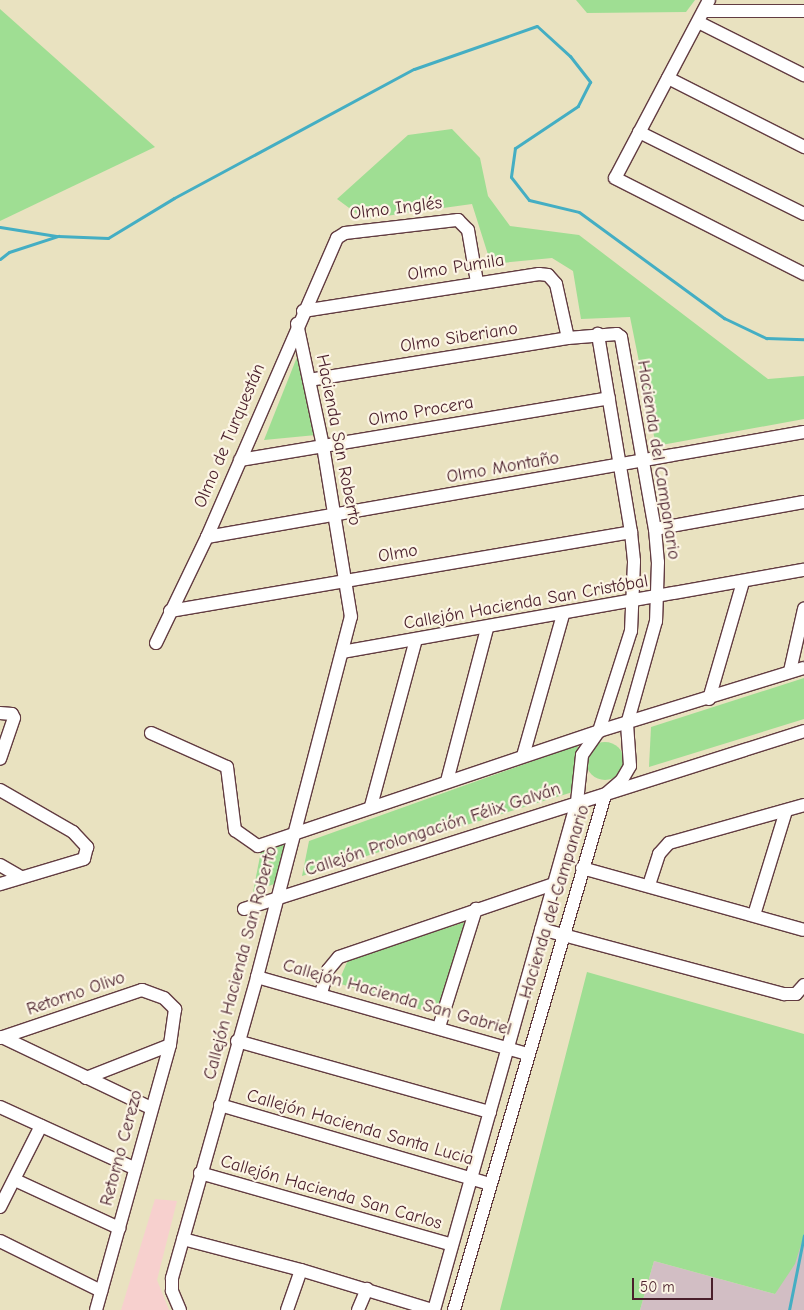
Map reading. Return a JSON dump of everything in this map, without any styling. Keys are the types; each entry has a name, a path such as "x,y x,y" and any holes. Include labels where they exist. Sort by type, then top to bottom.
{"street":[{"path":"704,11 780,5 804,11"},
{"path":"704,11 804,75"},
{"path":"704,11 615,178 804,274"},
{"path":"668,78 804,147"},
{"path":"639,132 804,214"},
{"name":"Olmo Inglés","path":"334,242 345,233 458,220 468,230 477,282"},
{"name":"Olmo de Turquestán","path":"156,642 207,537 297,324 334,242"},
{"name":"Olmo Pumila","path":"303,311 477,282 548,275 556,284 568,338"},
{"name":"Hacienda San Roberto","path":"297,324 323,446 347,580 350,623"},
{"name":"Olmo Siberiano","path":"310,380 568,338 615,333"},
{"name":"Hacienda del Campanario","path":"454,1310 582,868 605,795 622,780 630,766 627,724 654,632 658,598 655,529 621,337 615,333"},
{"name":"Hacienda del Campanario","path":"433,1310 509,1048 577,802 582,755 599,731 629,641 633,602 631,532 598,334"},
{"name":"Olmo Procera","path":"240,460 609,398"},
{"name":"Olmo Montaño","path":"207,537 644,462 804,432"},
{"path":"655,529 804,502"},
{"name":"Olmo","path":"170,611 631,532"},
{"name":"Callejón Hacienda San Cristóbal","path":"342,652 563,615 804,570"},
{"path":"709,699 743,582"},
{"path":"790,672 804,609"},
{"path":"523,756 563,615"},
{"name":"Callejón Hacienda San Roberto","path":"180,1310 172,1286 183,1240 237,1041 257,977 350,623"},
{"path":"447,781 487,628"},
{"path":"371,806 416,640"},
{"path":"151,733 227,767 235,830 258,846 371,806 599,731 709,699 804,668"},
{"path":"0,759 14,721 14,716 4,713"},
{"name":"Callejón Prolongación Félix Galván","path":"244,909 804,731"},
{"path":"0,790 77,835 87,847 84,858 0,884"},
{"path":"649,885 659,854 669,843 804,805"},
{"path":"754,915 786,811"},
{"path":"0,865 21,877"},
{"path":"582,868 649,885 804,930"},
{"path":"321,993 328,970 339,957 554,884"},
{"path":"439,1027 476,909"},
{"path":"541,929 784,994 796,994 804,985"},
{"name":"Callejón Hacienda San Gabriel","path":"257,977 321,993 528,1054"},
{"name":"Retorno Olivo","path":"1,1037 137,991 148,991 164,998"},
{"name":"Retorno Cerezo","path":"96,1310 134,1168 170,1045 174,1009 164,998"},
{"path":"1,1037 151,1108"},
{"path":"237,1041 490,1112"},
{"path":"86,1078 170,1045"},
{"name":"Callejón Hacienda Santa Lucia","path":"220,1106 491,1184"},
{"path":"0,1107 134,1168"},
{"path":"0,1207 42,1126"},
{"name":"Callejón Hacienda San Carlos","path":"200,1173 452,1245"},
{"path":"15,1180 119,1228"},
{"path":"183,1240 301,1270 433,1310"},
{"path":"0,1241 101,1291"},
{"path":"287,1310 301,1270"},
{"path":"358,1310 367,1289"}],"shaded area":[{"path":"155,1199 177,1201 157,1280 169,1310 121,1310"},
{"path":"804,1234 804,1310 640,1310 654,1261 775,1294"}],"green space":[{"path":"576,0 695,0 686,12 587,13"},
{"path":"0,9 155,147 0,221"},
{"path":"452,129 480,158 488,196 510,226 579,235 768,379 804,376 804,419 656,446 630,317 581,319 573,271 552,258 491,264 472,204 364,219 337,199 408,135"},
{"path":"303,342 316,435 264,440"},
{"path":"804,678 804,719 649,767 651,727"},
{"path":"605,742 619,747 624,761 619,775 605,780 591,775 586,761 591,747"},
{"path":"578,745 576,791 302,876 309,841"},
{"path":"286,842 274,884 253,892 261,851"},
{"path":"465,922 437,1015 338,983 348,960"},
{"path":"587,972 804,1034 804,1235 795,1264 775,1294 654,1261 640,1310 500,1310"}],"waterway":[{"path":"0,259 9,252 58,236 108,238 174,198 414,69 537,26 570,56 590,82 578,106 515,148 511,177 529,200 579,212 724,318 766,338 804,339"},
{"path":"0,227 56,236"},
{"path":"789,1310 804,1235"}]}
